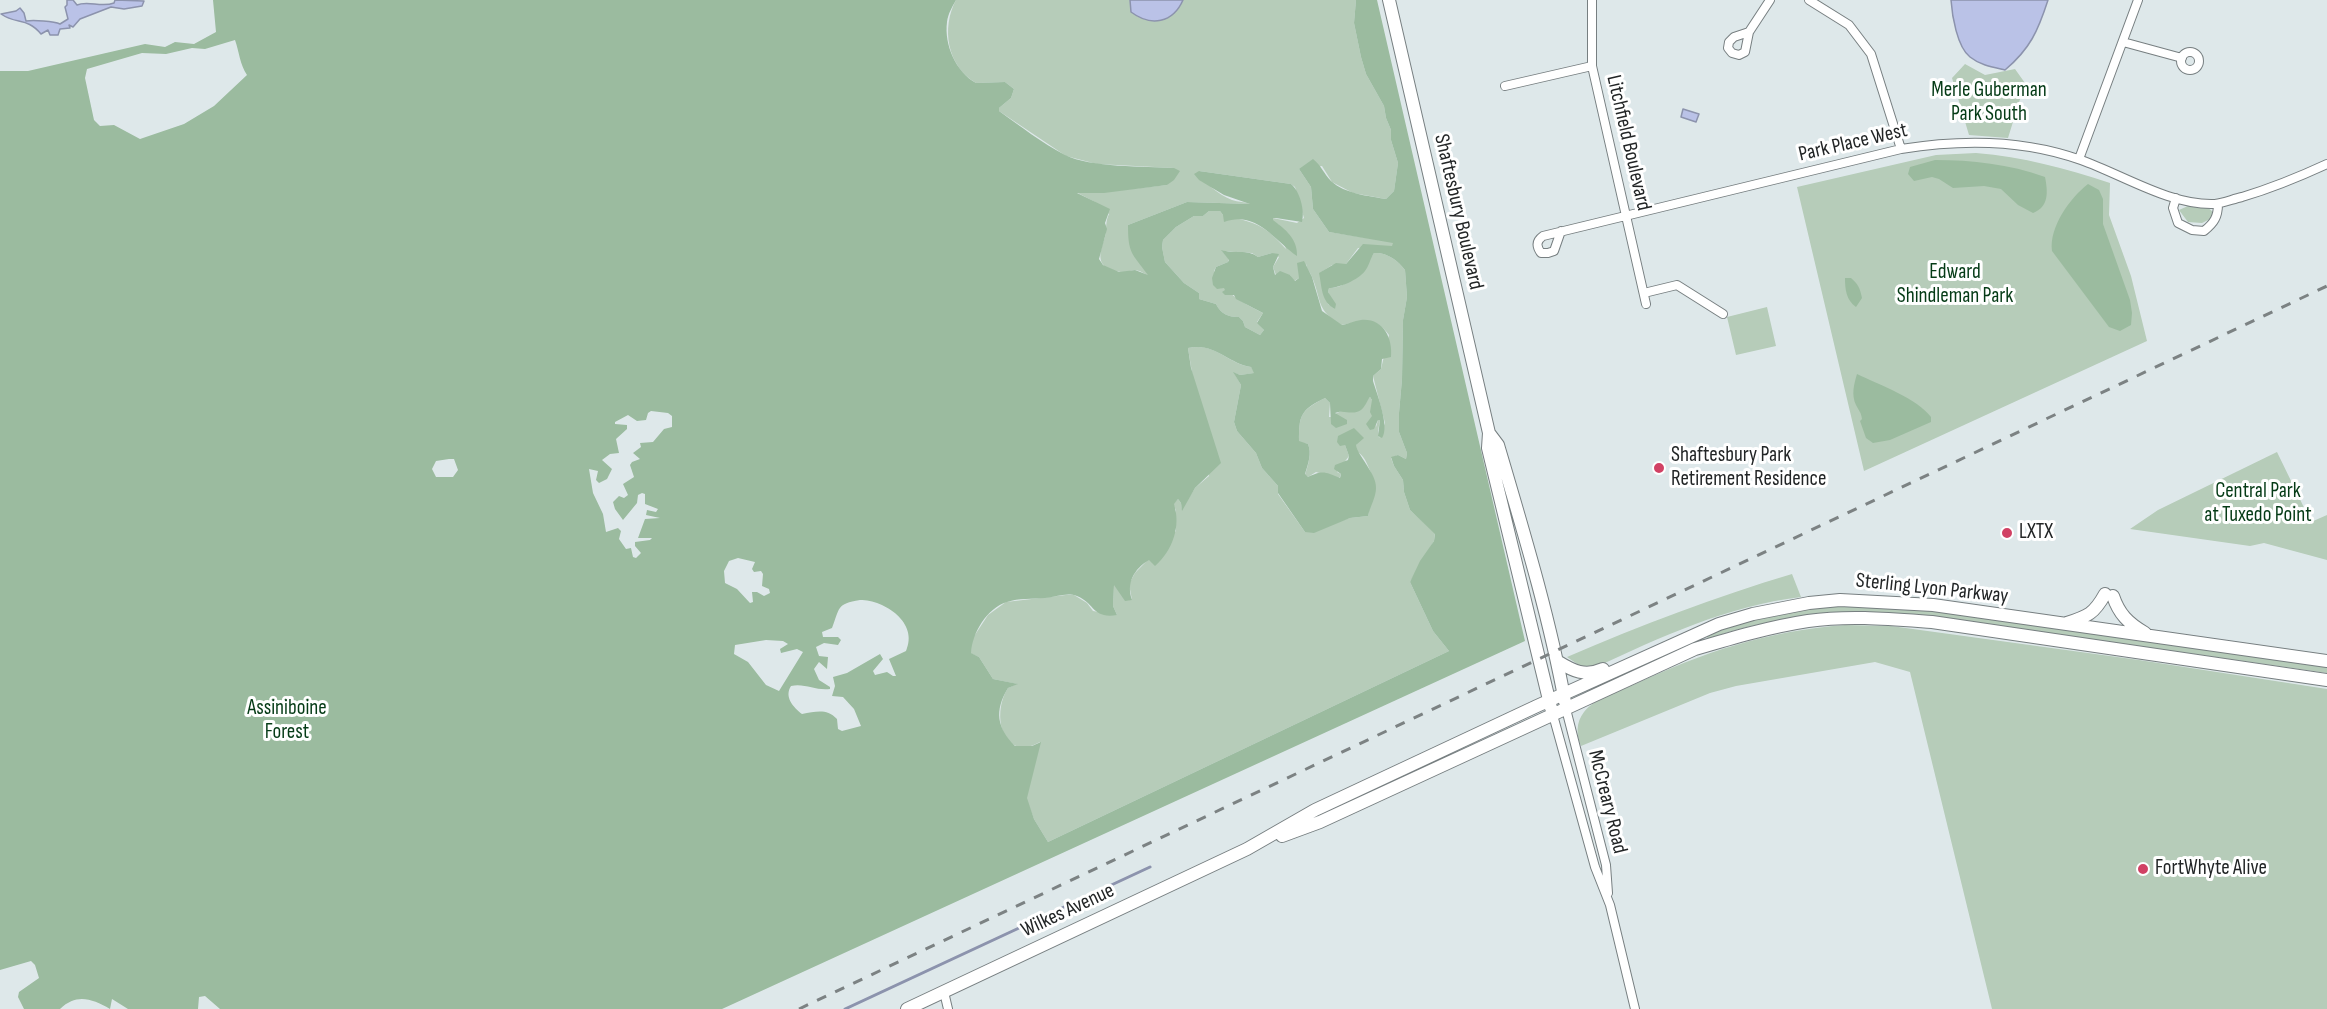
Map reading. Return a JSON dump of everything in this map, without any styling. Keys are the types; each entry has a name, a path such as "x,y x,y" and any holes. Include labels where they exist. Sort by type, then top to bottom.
{"main road":[{"name":"Shaftesbury Boulevard","path":"1389,0 1489,433 1488,448 1553,715"},
{"name":"Shaftesbury Boulevard","path":"1489,433 1498,445 1526,537 1557,661 1566,709"},
{"path":"2063,624 2097,609 2109,595 2131,625 2151,636"},
{"name":"Sterling Lyon Parkway","path":"1549,700 1734,619 1809,603 1840,600 1933,605 2327,661"},
{"name":"Sterling Lyon Parkway","path":"1566,709 1695,649 1757,630 1810,620 1871,617 1932,622 2327,680"},
{"path":"1557,661 1577,672 1586,674 1650,654"},
{"name":"Wilkes Avenue","path":"907,1009 1247,849 1315,810 1549,700"},
{"name":"Wilkes Avenue","path":"1247,849 1320,822 1566,709"}],"street":[{"name":"Litchfield Boulevard","path":"1592,0 1592,66 1646,303"},
{"path":"1749,32 1770,0"},
{"path":"1809,0 1849,25 1871,54 1901,149"},
{"path":"2079,159 2138,0"},
{"path":"2123,42 2182,58"},
{"path":"1505,86 1592,66"},
{"name":"Park Place West","path":"1561,231 1933,143 1970,141 2019,144 2079,159 2176,198 2199,204 2218,204 2274,188 2327,164"},
{"path":"2176,198 2173,208 2178,223 2192,230 2204,231 2214,223 2218,213 2218,204"},
{"path":"1644,293 1677,285 1723,314"},
{"name":"McCreary Road","path":"1566,709 1606,865 1610,905 1635,1009"},
{"name":"McCreary Road","path":"1553,715 1595,867 1610,905"},
{"path":"944,992 948,1009"}],"green space":[{"name":"Assiniboine Forest","path":"213,0 956,0 947,22 947,40 953,57 963,72 976,83 1005,82 1014,89 1011,98 999,108 999,111 1048,145 1076,159 1103,164 1174,168 1180,171 1167,185 1104,193 1077,193 1110,209 1105,223 1107,229 1099,259 1103,265 1119,272 1135,270 1148,275 1132,253 1128,225 1187,202 1250,204 1224,195 1199,180 1194,174 1199,171 1291,184 1297,191 1301,202 1302,222 1276,218 1273,220 1293,240 1297,256 1255,223 1235,219 1224,222 1220,211 1209,211 1203,216 1194,216 1176,227 1163,240 1165,262 1184,283 1199,293 1199,299 1216,304 1225,314 1239,317 1245,327 1260,335 1264,330 1257,323 1263,313 1236,299 1234,295 1225,295 1222,292 1224,288 1217,289 1213,285 1212,278 1216,267 1229,260 1221,250 1250,253 1258,257 1272,253 1279,254 1273,267 1275,275 1280,271 1290,275 1295,281 1299,278 1297,263 1304,261 1312,277 1322,311 1342,325 1369,320 1381,326 1385,331 1390,343 1391,357 1382,359 1381,369 1373,376 1384,419 1382,438 1378,436 1380,420 1374,429 1370,430 1366,424 1372,416 1370,397 1358,412 1335,413 1347,420 1347,424 1336,428 1331,424 1330,403 1325,398 1306,410 1300,425 1299,441 1308,444 1310,452 1305,474 1308,477 1324,473 1340,478 1341,474 1334,469 1335,465 1348,460 1349,456 1345,445 1340,446 1337,442 1338,436 1354,428 1364,438 1356,445 1373,477 1376,488 1368,516 1350,518 1314,533 1305,532 1278,493 1278,486 1262,468 1256,453 1237,431 1234,422 1241,385 1233,372 1240,375 1254,373 1251,367 1235,362 1213,350 1188,348 1191,368 1221,463 1195,488 1182,511 1178,499 1174,504 1176,529 1167,553 1155,566 1149,560 1135,572 1130,588 1132,600 1125,601 1114,585 1113,606 1117,615 1109,616 1098,613 1083,599 1073,595 1021,599 1000,605 993,610 982,622 974,637 971,653 979,657 993,679 1018,684 1008,688 1001,704 999,712 1004,733 1015,746 1032,746 1041,742 1027,798 1034,819 1048,842 1449,651 1433,631 1410,582 1420,561 1434,541 1435,534 1410,510 1403,480 1391,457 1398,455 1406,459 1407,453 1399,432 1403,320 1407,297 1405,270 1391,257 1374,253 1362,274 1343,285 1329,288 1328,292 1336,304 1335,309 1330,306 1323,294 1319,273 1336,263 1346,264 1363,244 1392,246 1393,243 1329,232 1313,209 1311,187 1299,169 1313,159 1331,181 1343,189 1386,199 1394,191 1398,163 1391,140 1391,130 1384,106 1366,74 1354,23 1356,0 1377,0 1525,641 722,1009 220,1009 205,996 199,997 198,1009 128,1009 112,999 110,1009 91,1000 79,999 60,1009 24,1009 18,997 19,992 39,978 35,965 31,961 0,970 0,71 28,71 145,44 165,47 175,42 194,44 216,32","holes":["235,40 247,75 214,106 184,124 140,139 114,125 100,126 94,120 85,78 87,69 142,53 166,54 192,48 205,49","651,411 668,413 672,416 672,427 664,429 653,442 640,443 641,447 633,453 640,459 630,465 634,477 623,484 628,495 624,498 619,496 613,502 623,520 637,503 638,495 642,493 645,494 645,504 658,509 656,512 647,510 646,515 660,518 645,519 638,538 652,538 635,542 635,546 641,553 636,558 633,557 631,548 626,549 619,539 621,531 618,528 606,532 603,514 593,493 589,469 598,471 596,480 599,483 607,479 612,469 602,460 610,454 619,453 616,439 627,429 627,425 615,424 615,422 628,415 637,421 646,420","454,459 458,470 453,477 436,477 432,469 436,461","738,558 755,562 752,569 754,572 761,571 762,586 769,589 770,593 764,596 752,592 753,602 750,603 737,589 725,583 724,571 729,561","860,600 870,601 889,609 904,623 909,641 906,651 889,659 896,676 887,672 875,675 873,671 883,659 880,654 847,673 833,677 835,686 832,696 843,697 854,709 861,726 842,731 838,729 837,719 829,713 802,714 793,705 788,694 791,686 796,685 830,689 819,680 814,669 819,662 827,669 828,657 819,656 816,647 824,643 838,645 841,640 838,637 823,637 822,632 832,628 838,611 847,603","766,640 783,641 788,644 780,649 781,653 797,649 803,652 779,691 766,685 748,662 734,654 735,645"]},
{"path":"956,0 1130,0 1131,12 1146,20 1154,21 1173,14 1183,0 1356,0 1354,23 1361,57 1366,74 1384,106 1398,163 1394,191 1386,199 1353,193 1332,182 1322,166 1299,169 1311,187 1313,209 1329,232 1393,242 1393,246 1358,248 1346,264 1332,265 1320,273 1328,304 1335,309 1328,292 1329,288 1349,281 1374,253 1391,257 1405,270 1407,297 1403,320 1399,432 1407,453 1406,459 1398,455 1391,458 1403,480 1410,510 1435,533 1434,541 1410,582 1433,631 1449,651 1048,842 1034,819 1026,798 1040,742 1027,747 1017,746 1003,733 1000,710 1003,699 1008,688 1017,684 993,679 979,657 970,653 971,641 988,615 1006,602 1074,595 1087,603 1093,611 1117,615 1113,606 1114,582 1132,600 1129,584 1135,573 1176,531 1176,510 1173,504 1178,499 1182,509 1195,488 1209,476 1188,348 1214,350 1235,362 1251,367 1255,373 1240,375 1234,373 1241,385 1234,422 1237,431 1256,453 1262,468 1278,486 1278,494 1305,532 1350,518 1368,516 1373,480 1365,459 1356,451 1358,441 1345,445 1349,456 1337,472 1341,474 1339,479 1316,472 1308,477 1305,475 1310,452 1308,444 1299,442 1300,426 1306,411 1325,398 1330,403 1329,417 1340,417 1335,414 1341,411 1355,411 1370,397 1376,427 1380,420 1379,438 1385,423 1373,376 1381,369 1389,335 1373,322 1341,325 1327,315 1306,264 1299,278 1294,281 1290,275 1276,275 1273,267 1279,257 1272,253 1258,257 1252,253 1222,251 1229,259 1228,262 1216,267 1214,271 1234,296 1263,313 1257,322 1264,330 1260,335 1245,327 1239,317 1225,314 1216,304 1199,299 1199,293 1184,283 1165,262 1163,240 1176,227 1194,216 1203,216 1209,211 1220,211 1223,215 1258,225 1286,249 1279,225 1273,221 1273,218 1297,223 1304,218 1295,187 1291,184 1199,171 1217,192 1232,200 1251,204 1187,202 1128,225 1149,276 1137,270 1123,272 1103,265 1100,256 1109,214 1095,202 1076,192 1104,192 1167,185 1174,168 1097,164 1066,156 999,111 999,108 1011,98 1014,89 1005,82 976,83 966,76 953,57 948,34 951,11"},
{"name":"Merle Guberman Park South","path":"1965,64 1985,75 2015,69 2025,83 2008,138 1969,135 1952,78"},
{"name":"Edward Shindleman Park","path":"1976,153 2044,164 2110,183 2109,215 2131,276 2147,341 1864,471 1797,187 1936,155"},
{"path":"1935,160 1990,164 2045,177 2047,193 2045,203 2033,213 2018,205 2001,189 1984,186 1953,188 1932,177 1914,181 1908,174 1910,167"},
{"path":"2088,184 2099,190 2103,199 2103,224 2130,300 2131,325 2120,331 2109,327 2052,251 2057,223 2074,197"},
{"path":"2188,206 2206,206 2213,212 2212,218 2202,223 2188,222 2179,210"},
{"path":"1845,278 1851,278 1859,289 1862,298 1856,307 1848,298"},
{"path":"1767,307 1776,346 1736,355 1727,317"},
{"path":"1857,374 1917,404 1931,417 1931,422 1890,440 1873,443 1866,438 1860,421 1861,415 1854,401 1853,390"},
{"name":"Central Park at Tuxedo Point","path":"2277,452 2311,522 2327,515 2327,560 2264,543 2250,546 2130,529 2158,510"},
{"path":"1792,574 1801,597 1774,601 1721,615 1669,634 1594,668 1583,668 1567,657 1678,612"},
{"path":"1868,605 1954,613 2327,666 2327,673 1922,615 1867,613 1813,616 1761,624 1708,639 1707,637 1745,621 1765,616 1806,609"},
{"name":"FortWhyte Alive","path":"1845,625 1891,626 2139,660 2327,689 2327,1009 1992,1009 1910,672 1875,662 1736,686 1710,693 1581,746 1578,729 1581,716 1594,703 1607,696 1710,653 1736,645 1789,632"}],"water":[{"path":"67,0 73,0 77,5 109,4 114,3 115,0 144,1 142,6 124,9 111,7 80,19 73,27 69,25 70,28 60,29 58,35 50,35 48,30 41,34 31,25 1,14 20,8 26,21 60,24 68,19 65,7"},
{"path":"1130,0 1183,0 1173,14 1154,21 1146,20 1131,12"},
{"path":"1951,0 2048,0 2032,39 2021,55 2005,70 1978,62 1965,52 1956,30"},
{"path":"1683,109 1699,114 1696,122 1681,117"}],"waterway":[{"path":"845,1009 1150,867"}],"railway":[{"path":"799,1009 2327,286"}],"place":[{"name":"Shaftesbury Park Retirement Residence","path":"1659,468"},
{"name":"LXTX","path":"2007,533"},
{"name":"FortWhyte Alive","path":"2143,869"}]}
